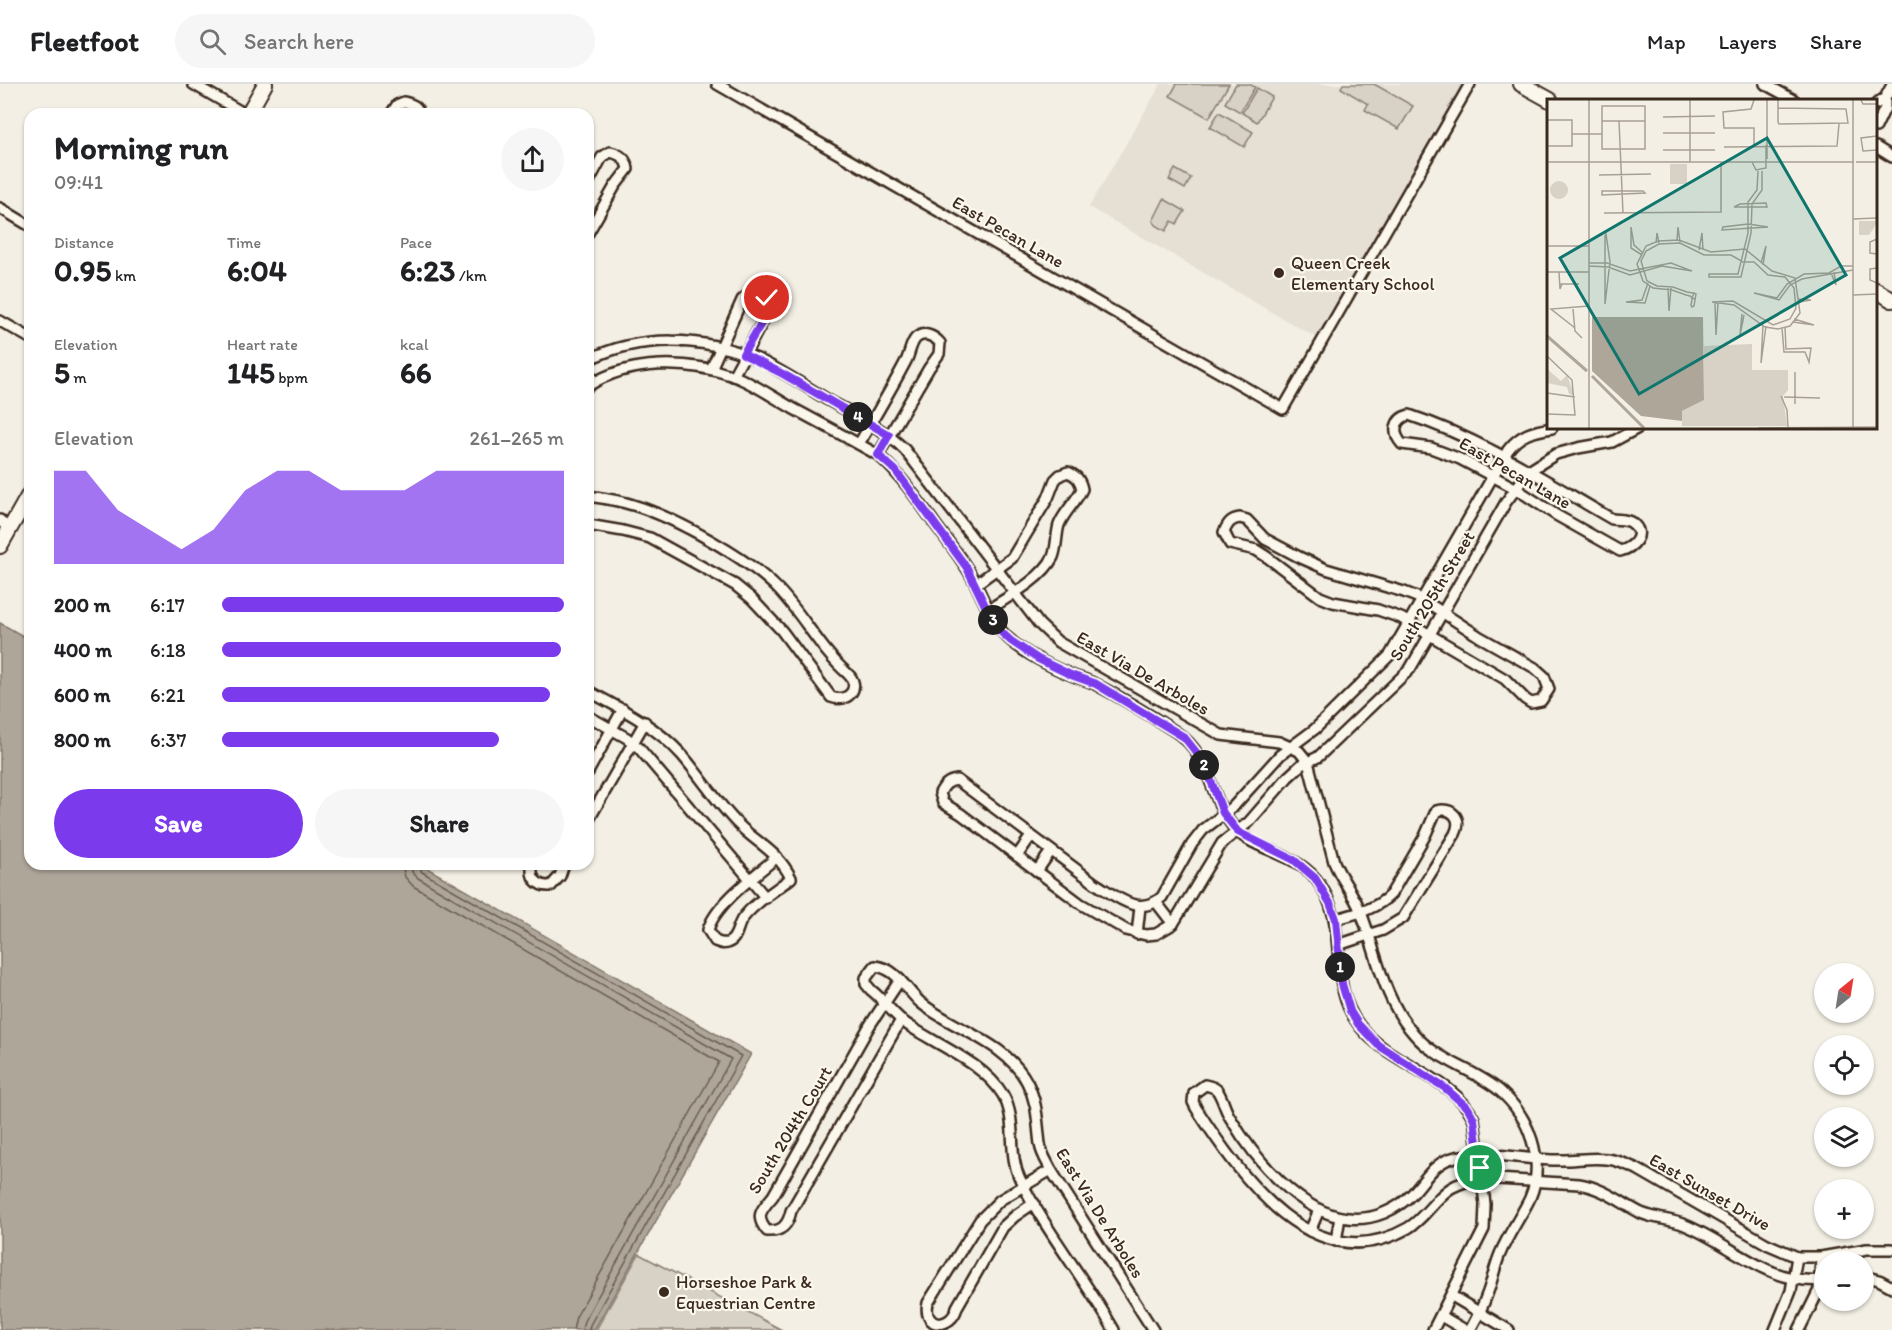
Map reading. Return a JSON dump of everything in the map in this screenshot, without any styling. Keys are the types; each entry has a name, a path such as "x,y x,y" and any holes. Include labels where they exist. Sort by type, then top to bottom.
{"main road":[{"path":"250,108 265,84"},
{"path":"1521,84 1548,99"},
{"path":"1877,291 1892,300"},
{"path":"0,546 3,526 24,500"}],"street":[{"path":"193,84 235,108"},
{"name":"East Pecan Lane","path":"717,84 1283,409 1470,84"},
{"path":"1877,123 1892,85"},
{"path":"1772,86 1792,99"},
{"path":"1877,103 1885,98"},
{"path":"395,108 404,102 413,104 417,108"},
{"path":"1877,148 1892,157"},
{"path":"594,172 602,157 610,152 622,156 627,163 628,169 615,186 594,223"},
{"path":"0,208 24,222"},
{"path":"711,369 742,300 748,293 762,294 767,298 770,305 769,310 733,376"},
{"path":"0,321 24,335"},
{"path":"859,444 904,365 912,343 923,334 931,336 940,343 939,354 878,455"},
{"name":"East Via De Arboles","path":"594,357 636,344 669,341 719,347 758,360 889,435 915,461 997,571 1039,624 1058,642 1221,735 1279,742 1291,746"},
{"name":"East Via De Arboles","path":"594,383 617,373 650,366 670,364 711,369 733,376 878,455 895,470 967,568 1001,632 1023,649 1055,668 1096,684 1184,737 1204,763 1223,813 1238,832 1304,868 1323,890 1336,919 1342,984 1350,1011 1358,1024 1378,1045 1445,1088 1468,1108 1474,1119 1482,1178 1484,1229 1441,1316"},
{"name":"East Pecan Lane","path":"1409,415 1447,427 1529,471 1612,519 1631,522 1637,528 1636,543 1629,549 1620,551 1556,515 1515,488 1447,453 1402,444 1395,433 1395,426 1403,417 1409,415"},
{"name":"South 205th Street","path":"1156,902 1162,897 1198,836 1233,807 1280,755 1315,729 1390,655 1504,456 1519,438 1536,430 1547,429"},
{"name":"South 205th Street","path":"1173,924 1222,843 1249,822 1300,765 1318,757 1403,677 1416,660 1515,488 1529,471 1556,454 1612,442 1636,429"},
{"path":"976,584 1012,558 1048,498 1055,480 1068,472 1075,476 1080,481 1082,489 1060,524 1054,554 1044,570 1015,593 988,610"},
{"path":"594,497 624,502 646,509 715,544 755,569 777,588 853,680 851,694 839,700 831,697 767,613 735,585 650,538 594,526"},
{"path":"1233,519 1247,520 1265,538 1306,560 1326,569 1404,592 1422,599 1443,613 1535,668 1548,682 1549,689 1545,697 1531,703 1505,679 1391,614 1333,603 1320,597 1256,550 1230,544 1224,532 1233,519"},
{"path":"594,694 645,722 682,755 737,823 777,857 791,878 742,918 735,937 730,942 722,944 715,941 708,930 710,922 729,899 777,857"},
{"path":"594,761 623,710"},
{"path":"594,719 633,743 652,762 766,898"},
{"path":"594,811 645,722"},
{"path":"1291,746 1299,751 1308,762 1334,862 1360,912 1386,989 1411,1031 1432,1051 1498,1089 1528,1126 1532,1138 1535,1159 1531,1196 1501,1251 1479,1312 1470,1330"},
{"path":"957,780 1110,893 1140,907 1156,902 1173,924 1156,934 1137,934 1126,930 1081,903 943,803 940,793 950,781 957,780"},
{"path":"1336,919 1376,906 1391,894 1425,836 1436,811 1443,809 1457,816 1458,827 1408,912 1395,923 1368,936 1338,945"},
{"path":"1017,855 1031,836"},
{"path":"1037,870 1051,851"},
{"path":"532,870 532,878 544,886 550,886 556,881 561,870"},
{"path":"1137,934 1140,907"},
{"name":"East Via De Arboles","path":"1114,1330 1095,1295 1034,1203 1014,1165 1012,1125 1002,1094 992,1082 959,1054 901,1020 866,984 866,978 875,966 882,967 900,980 918,1001 981,1039 1015,1065 1026,1080 1034,1098 1038,1113 1040,1146 1051,1170 1148,1328"},
{"name":"South 204th Court","path":"900,980 870,1025 773,1196 761,1210 759,1217 767,1231 775,1231 787,1223 901,1020"},
{"name":"East Sunset Drive","path":"1310,1231 1293,1221 1269,1201 1248,1181 1228,1156 1193,1102 1194,1093 1199,1088 1205,1085 1212,1086 1218,1092 1230,1118 1257,1156 1296,1195 1319,1210 1340,1217 1359,1219 1380,1215 1391,1210 1407,1199 1425,1178 1442,1162 1450,1158 1479,1155 1561,1161 1593,1158 1622,1162 1767,1244 1797,1257 1814,1257"},
{"path":"1034,1203 1015,1216 996,1237 957,1307 955,1317 947,1325 937,1326 930,1321 926,1311 928,1303 980,1220 1000,1200 1051,1170"},
{"path":"1319,1210 1310,1231 1336,1241 1371,1241 1396,1233 1418,1221 1450,1188 1460,1183 1482,1178 1508,1181 1534,1177 1593,1186 1642,1213 1684,1224 1772,1273 1794,1279 1814,1280"},
{"path":"1336,1241 1340,1217"},
{"name":"East Sunset Drive","path":"1852,1251 1867,1248 1892,1249"},
{"path":"1775,1330 1789,1296 1797,1257"},
{"path":"1874,1279 1892,1287"},
{"path":"1452,1296 1509,1330"},
{"path":"1799,1330 1814,1303"},
{"path":"1433,1330 1441,1316 1465,1330"}],"shaded area":[{"name":"Queen Creek Elementary School","path":"1161,84 1463,84 1317,338 1089,207"},
{"path":"1177,84 1229,84 1209,118 1170,96"},
{"path":"1236,84 1249,84 1255,87 1240,112 1225,103"},
{"path":"1343,84 1374,84 1413,106 1399,129 1365,110 1368,104 1341,88"},
{"path":"1257,88 1272,97 1257,122 1242,113"},
{"path":"1219,112 1253,132 1244,147 1210,127"},
{"path":"1175,169 1191,178 1185,189 1169,180"},
{"path":"1164,199 1185,211 1177,224 1172,221 1166,231 1153,221"},
{"name":"Horseshoe Park & Equestrian Centre","path":"639,1254 782,1330 596,1330"}],"water":[{"path":"0,623 24,637 24,870 430,870 751,1054 594,1330 0,1330"}],"place":[{"name":"Queen Creek Elementary School","path":"1279,273"},
{"name":"Horseshoe Park & Equestrian Centre","path":"664,1292"}],"route":[{"path":"767,298 770,305 769,310 743,354 758,360 889,435 878,455 895,470 967,568 992,620 1001,632 1038,659 1096,684 1184,737 1200,757 1223,813 1238,832 1294,860 1315,878 1330,903 1336,919 1342,984 1350,1011 1358,1024 1378,1045 1457,1096 1468,1108 1474,1119 1480,1168"}]}
